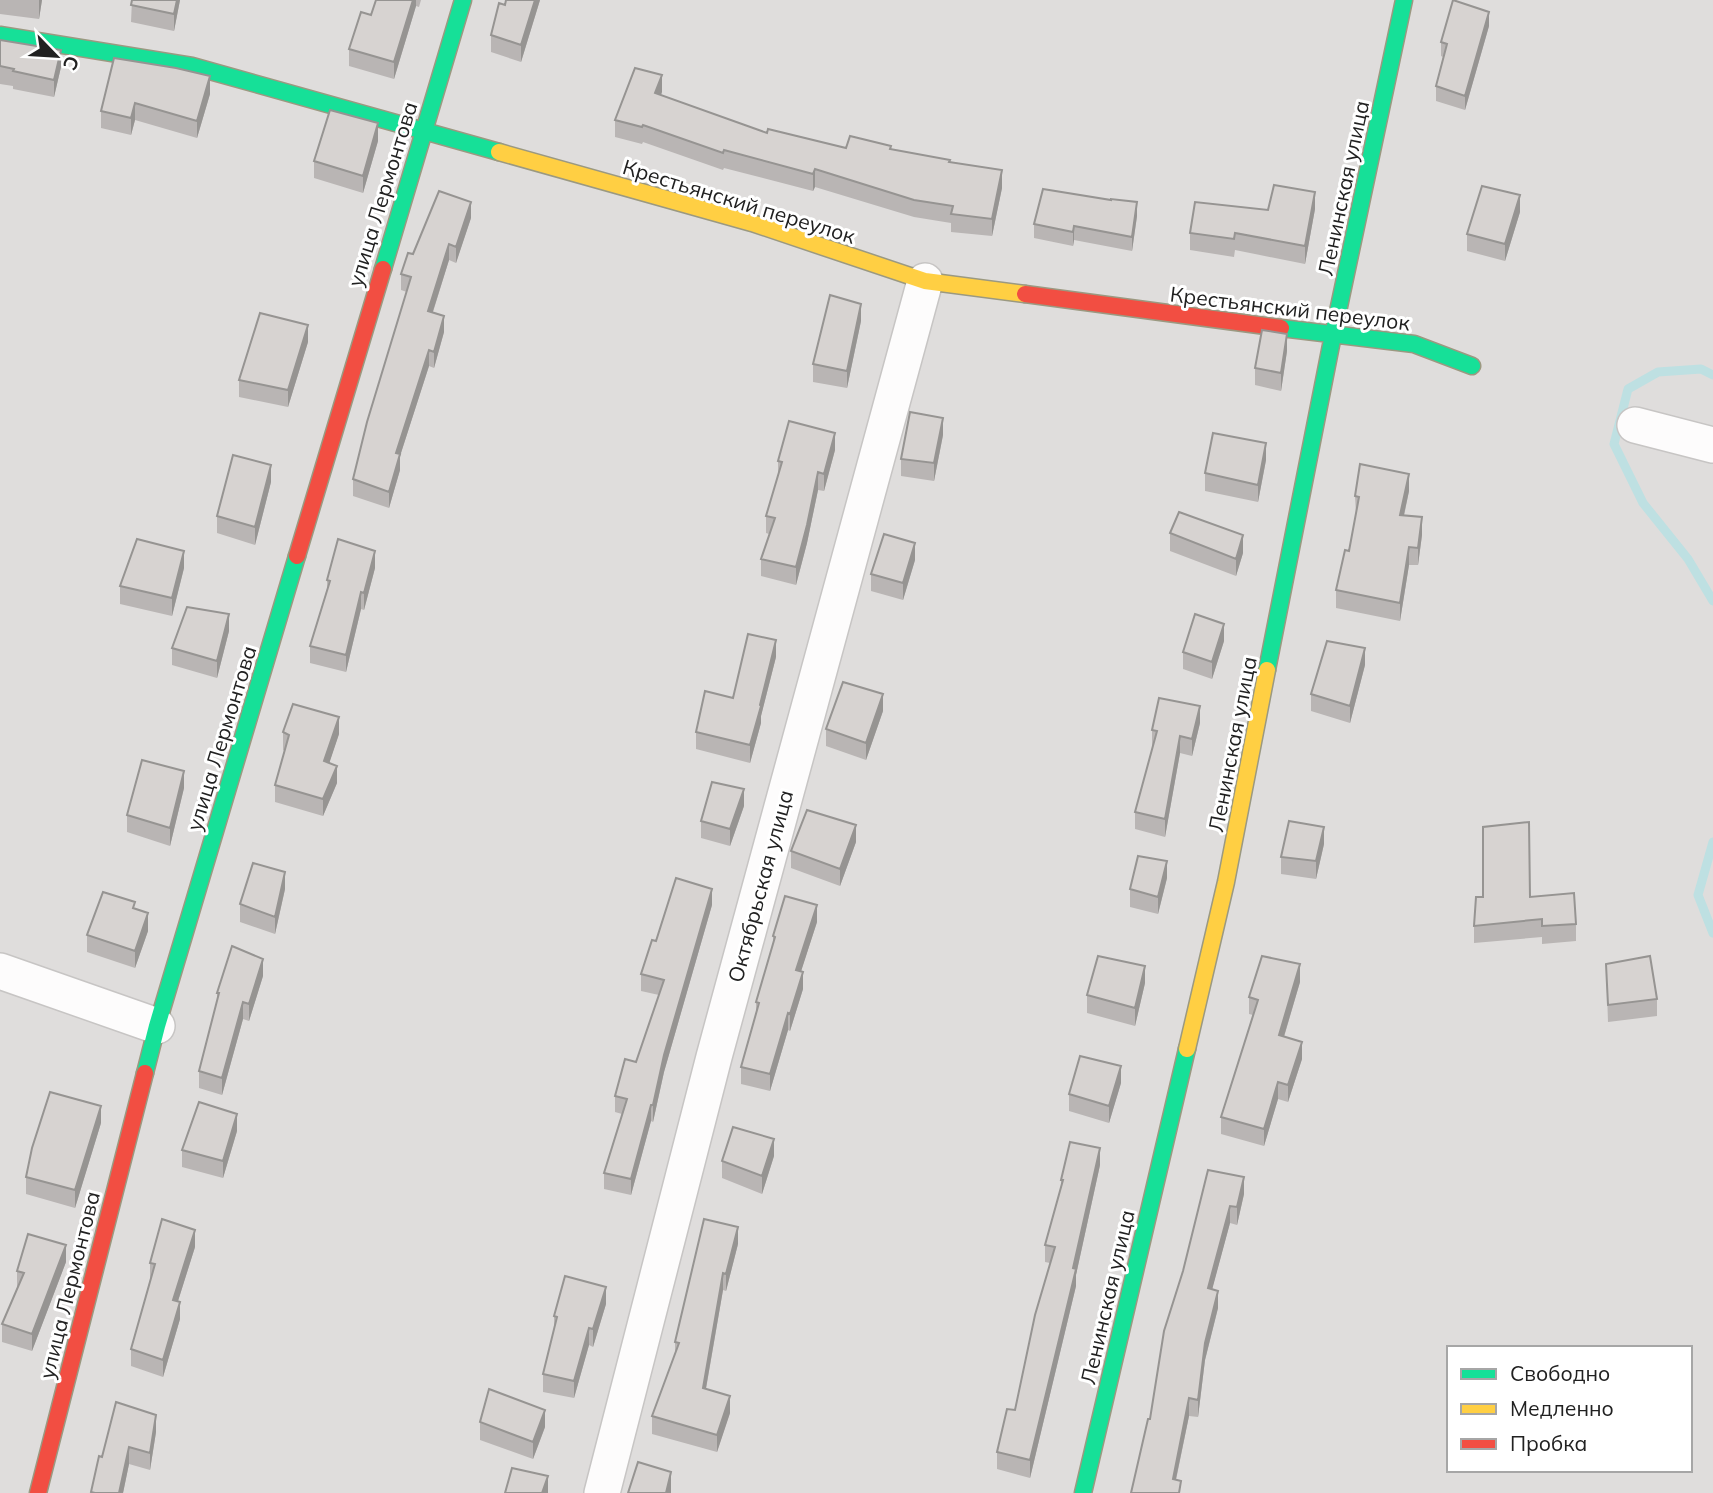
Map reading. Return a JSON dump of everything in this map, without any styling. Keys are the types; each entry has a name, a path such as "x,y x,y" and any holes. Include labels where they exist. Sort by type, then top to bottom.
{"street":[{"name":"улица Лермонтова","path":"38,1493 157,1026 463,0"},
{"name":"Ленинская улица","path":"1083,1493 1226,882 1334,335 1404,0"},
{"name":"Крестьянский переулок","path":"0,35 192,66 751,223 925,281 1414,344 1472,366"},
{"name":"Октябрьская улица","path":"602,1493 714,1057 925,281"},
{"path":"1635,425 1713,445"},
{"path":"0,971 157,1026"}],"shaded area":[{"path":"0,0 1713,0 1713,1493 0,1493"}],"building":[{"path":"132,0 177,0 174,14 131,5"},
{"path":"376,0 413,0 394,62 349,49 361,12 371,15"},
{"path":"506,0 535,0 521,45 491,35 499,3 505,5"},
{"path":"1453,0 1489,12 1465,96 1436,86 1447,44 1441,42"},
{"path":"0,40 61,50 54,80 0,66"},
{"path":"114,58 210,76 197,121 135,103 131,118 101,111"},
{"path":"635,68 662,75 655,93 767,133 768,129 846,148 850,136 891,146 890,149 1002,170 992,219 951,214 953,206 914,200 815,169 813,174 724,150 723,153 643,125 642,127 615,120"},
{"path":"330,110 378,123 363,176 314,161"},
{"path":"1274,185 1315,192 1305,246 1235,233 1234,239 1190,233 1195,202 1268,210"},
{"path":"1482,186 1520,195 1505,244 1467,234"},
{"path":"1043,189 1137,202 1132,237 1074,226 1073,232 1034,224"},
{"path":"439,191 471,202 456,247 449,244 428,311 444,316 434,352 429,350 396,453 400,454 389,492 353,479 367,422 411,277 401,274 408,253 413,254"},
{"path":"830,295 861,304 847,371 813,364"},
{"path":"260,313 308,325 288,390 239,380"},
{"path":"1262,330 1287,334 1281,373 1255,368"},
{"path":"910,412 943,418 934,463 901,459"},
{"path":"789,421 835,433 824,474 818,472 796,567 761,559 775,518 766,516 782,462 778,461"},
{"path":"1213,433 1266,443 1258,485 1205,473"},
{"path":"233,455 271,465 255,527 217,516"},
{"path":"1360,464 1409,474 1400,515 1422,517 1418,548 1409,547 1400,603 1336,590 1345,550 1349,551 1359,497 1355,496"},
{"path":"1179,512 1243,535 1236,559 1170,533"},
{"path":"884,534 915,543 903,583 871,574"},
{"path":"137,539 184,551 172,598 120,586"},
{"path":"338,539 375,551 364,593 361,592 346,655 310,646 330,581 327,580"},
{"path":"187,607 229,614 217,661 172,648"},
{"path":"1195,614 1224,624 1212,662 1183,652"},
{"path":"748,634 776,640 750,745 696,732 705,691 733,698"},
{"path":"1327,641 1365,648 1350,706 1311,694"},
{"path":"843,682 883,694 866,743 826,729"},
{"path":"1159,698 1200,706 1192,739 1180,736 1165,819 1135,812 1157,731 1152,730"},
{"path":"293,704 339,717 324,761 337,766 323,799 275,785 289,735 283,732"},
{"path":"142,760 184,771 170,828 127,815"},
{"path":"712,782 744,789 730,829 701,821"},
{"path":"807,810 856,825 840,869 791,851"},
{"path":"1289,821 1324,827 1316,861 1281,857"},
{"path":"1529,822 1530,897 1574,893 1576,924 1542,926 1542,919 1474,926 1476,897 1483,897 1483,827"},
{"path":"1138,856 1167,861 1158,897 1130,889"},
{"path":"253,863 285,872 275,917 240,904"},
{"path":"676,878 712,889 631,1179 604,1173 627,1099 615,1096 625,1059 636,1062 664,980 641,974 652,940 656,941"},
{"path":"103,892 135,902 133,908 148,913 135,951 87,935"},
{"path":"785,896 817,905 796,970 803,972 770,1074 741,1067"},
{"path":"232,946 263,959 249,1004 243,1002 222,1078 199,1071 217,993"},
{"path":"1098,956 1145,966 1135,1008 1087,995"},
{"path":"1262,956 1300,964 1279,1035 1302,1042 1288,1085 1278,1082 1264,1129 1221,1117 1258,1000 1249,997"},
{"path":"1650,956 1657,999 1608,1005 1606,964"},
{"path":"1080,1056 1121,1066 1109,1106 1069,1094"},
{"path":"50,1092 101,1106 75,1190 26,1177 32,1148"},
{"path":"199,1102 237,1114 223,1161 182,1150"},
{"path":"733,1127 774,1139 762,1176 722,1161"},
{"path":"1070,1142 1100,1148 1073,1268 1076,1269 1030,1460 997,1452 1007,1409 1015,1410 1035,1315 1055,1247 1045,1245 1063,1180"},
{"path":"1208,1170 1244,1177 1237,1207 1230,1206 1208,1288 1218,1291 1205,1343 1198,1400 1189,1398 1173,1479 1181,1481 1179,1493 1131,1493 1150,1419 1164,1331 1183,1271"},
{"path":"162,1219 195,1230 173,1300 180,1302 163,1360 131,1349 155,1264 150,1263"},
{"path":"704,1219 738,1227 726,1274 723,1273 703,1388 730,1396 717,1435 652,1416 679,1343 675,1342"},
{"path":"28,1234 66,1245 32,1334 2,1324 24,1273 17,1271"},
{"path":"565,1276 606,1287 593,1329 589,1328 574,1381 543,1374"},
{"path":"489,1389 545,1410 533,1442 480,1422"},
{"path":"116,1402 156,1415 150,1453 129,1447 119,1493 91,1492 99,1456 102,1457"},
{"path":"638,1462 671,1472 666,1493 628,1493"},
{"path":"512,1468 548,1476 542,1493 505,1493"}],"waterway":[{"path":"1713,375 1701,369 1658,372 1628,389 1614,444 1643,503 1688,559 1713,601"},
{"path":"1713,842 1698,895 1713,933"}],"traffic: fast":[{"path":"383,269 463,0"},
{"path":"1267,670 1333,335 1404,0"},
{"path":"0,35 192,66 499,152"},
{"path":"1281,328 1414,344 1472,366"},
{"path":"145,1073 297,556"},
{"path":"1083,1493 1187,1049"}],"traffic: slow":[{"path":"499,152 752,223 925,281 1025,294"},
{"path":"1187,1049 1226,882 1267,670"}],"traffic: jam":[{"path":"297,556 383,269"},
{"path":"1025,294 1281,328"},
{"path":"38,1493 145,1073"}]}
